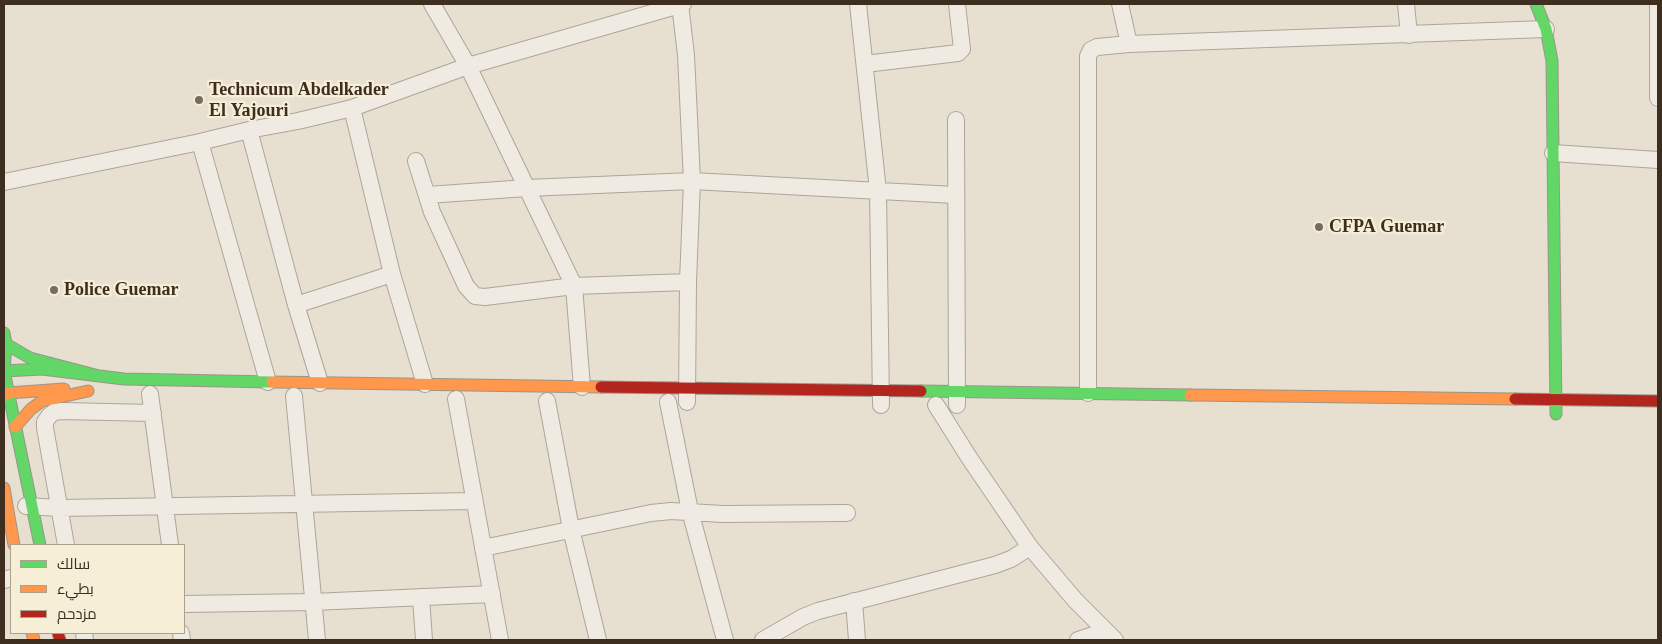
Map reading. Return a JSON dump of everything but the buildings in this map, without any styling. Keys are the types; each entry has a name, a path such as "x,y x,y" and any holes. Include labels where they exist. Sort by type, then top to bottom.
{"main road":[{"path":"1536,4 1546,29 1552,61 1556,415"},
{"path":"5,338 30,358 100,376"},
{"path":"5,338 4,371 6,394 16,427 40,544"},
{"path":"4,371 42,369 100,376 159,380 582,387 690,397 881,401 960,401 1088,393 1658,401"},
{"path":"6,394 63,389 102,392"},
{"path":"16,427 31,409 42,401 88,391"},
{"path":"663,402 690,397"},
{"path":"932,405 960,401"},
{"path":"4,488 5,508 14,544"}],"street":[{"path":"432,4 468,66 574,286 582,387"},
{"path":"4,182 200,142 352,108 468,66 681,4 686,55 692,181 688,282 690,397"},
{"path":"858,4 878,191 881,401"},
{"path":"865,64 958,53 962,49 962,42 957,4"},
{"path":"1120,4 1129,44"},
{"path":"1406,4 1409,35"},
{"path":"1658,4 1658,98"},
{"path":"1088,393 1088,56 1092,50 1097,47 1129,44 1546,29"},
{"path":"352,108 392,274 425,384"},
{"path":"956,120 960,401"},
{"path":"249,130 296,305 320,383"},
{"path":"200,142 268,382"},
{"path":"1553,153 1658,160"},
{"path":"416,161 432,212 466,286 475,296 485,297 574,286 688,282"},
{"path":"427,195 527,188 692,181 956,195"},
{"path":"296,305 392,274"},
{"path":"149,394 170,544"},
{"path":"294,396 317,640"},
{"path":"456,399 500,640"},
{"path":"547,401 571,529 598,640"},
{"path":"663,402 690,512 725,640"},
{"path":"932,405 1030,547 1075,600 1110,636"},
{"path":"66,544 45,428 48,416 54,412 62,411 153,413"},
{"path":"5,508 32,506 58,508 474,501"},
{"path":"484,548 651,513 847,513"},
{"path":"763,640 803,617 818,611 995,565 1011,559 1030,547"},
{"path":"185,604 313,602 492,594"},
{"path":"421,597 424,640"},
{"path":"854,601 857,640"},
{"path":"1078,640 1110,636"}],"traffic: fast":[{"path":"1536,4 1546,29 1552,61 1556,414"},
{"path":"4,333 6,344 4,371 40,544"},
{"path":"6,344 30,358 99,376"},
{"path":"4,371 42,369 124,379 272,382"},
{"path":"921,391 1190,395"}],"traffic: slow":[{"path":"272,382 601,387"},
{"path":"4,395 8,393 64,389"},
{"path":"15,427 31,409 42,401 88,391"},
{"path":"1190,395 1515,399"},
{"path":"4,488 14,544"},
{"path":"32,634 34,640"}],"traffic: jam":[{"path":"601,387 921,391"},
{"path":"1515,399 1658,401"},
{"path":"58,634 60,640"}],"place":[{"name":"Technicum Abdelkader El Yajouri","path":"199,100"},
{"name":"CFPA Guemar","path":"1319,227"},
{"name":"Police Guemar","path":"54,290"}]}
